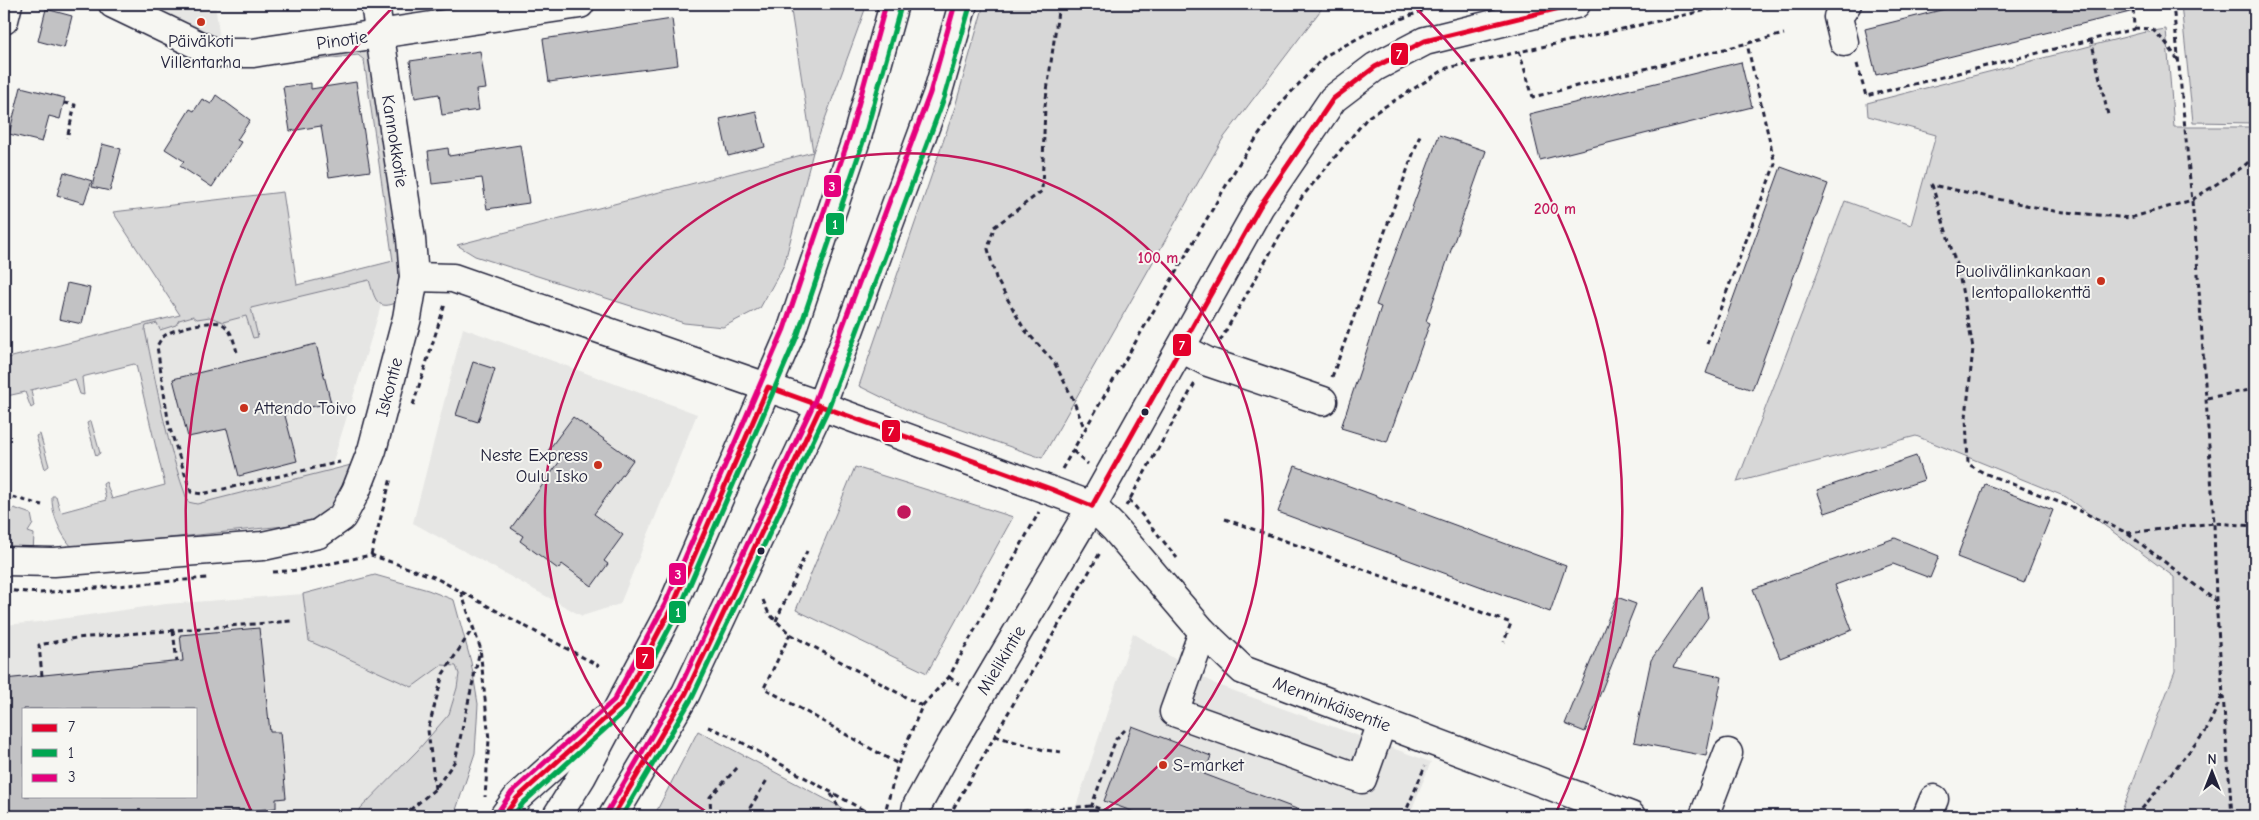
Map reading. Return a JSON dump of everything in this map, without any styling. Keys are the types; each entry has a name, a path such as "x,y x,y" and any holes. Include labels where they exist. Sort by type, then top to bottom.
{"street":[{"path":"4,20 8,4"},
{"name":"Pinotie","path":"113,4 215,53 253,53 580,4"},
{"name":"Kannokkotie","path":"375,4 411,239 414,278"},
{"path":"557,816 582,776 672,607 791,332 857,137 894,4"},
{"path":"613,816 686,693 821,406 937,95 963,4"},
{"name":"Mielikintie","path":"916,816 917,806 949,748 1092,506 1260,206 1333,99 1375,67 1425,41 1576,4"},
{"path":"1844,42 1838,17 1847,4"},
{"path":"414,278 453,278 768,387 1051,489 1092,506"},
{"name":"Iskontie","path":"4,561 54,562 263,546 318,534 342,517 356,491 370,456 407,318 414,278"},
{"path":"1180,348 1208,362 1323,401"},
{"name":"Menninkäisentie","path":"1092,506 1114,528 1203,632 1244,670 1631,816"},
{"path":"1203,632 1174,712 1362,779 1382,723"},
{"path":"494,812 516,798 620,705"},
{"path":"1704,816 1728,753"}],"path":[{"path":"1059,4 1045,106 1042,191 994,227 988,249 996,278 1024,329 1054,362 1072,397 1085,430"},
{"path":"884,816 898,764 922,706 949,677 1051,489 1238,165 1281,103 1325,56 1377,28 1441,4"},
{"path":"950,814 1302,197 1368,117 1447,68 1734,4"},
{"path":"2133,4 2134,28"},
{"path":"2172,4 2192,200 2214,523 2216,601 2232,816"},
{"path":"1844,42 1852,45 1866,96 2134,28 2152,29 2166,43 2178,61"},
{"path":"1519,51 1533,97 1784,34"},
{"path":"2090,39 2108,115"},
{"path":"1707,344 1775,164 1747,44"},
{"path":"64,103 75,105 67,138"},
{"path":"1323,401 1420,135"},
{"path":"2216,601 2127,533 2074,508 1984,473 1968,464 1966,417 1973,348 1959,274 1932,185 2054,212 2130,218 2192,200 2244,166 2255,156"},
{"path":"412,410 453,278"},
{"path":"237,352 231,334 226,328 220,323 210,322 168,332 162,337 158,346 169,426 191,492 202,494 370,456"},
{"path":"2206,398 2255,389"},
{"path":"392,474 372,555 434,577 599,666"},
{"path":"4,495 42,505"},
{"path":"1130,499 1181,563"},
{"path":"1225,519 1510,623 1504,642"},
{"path":"2127,533 2214,523 2255,526"},
{"path":"776,621 807,551"},
{"path":"461,591 480,647 494,812"},
{"path":"763,600 769,614 790,634 922,706"},
{"path":"42,676 39,645 76,638 292,621"},
{"path":"435,789 428,730 443,674 474,627"},
{"path":"173,631 177,662"},
{"path":"790,634 764,688 898,764"},
{"path":"403,816 435,789 455,761 480,647"},
{"path":"2136,816 2206,731 2223,694"},
{"path":"708,727 732,737 874,816"},
{"path":"1088,816 1116,739 1125,730"},
{"path":"995,736 1044,750 1062,752"},
{"path":"1404,816 1434,743"},
{"path":"711,816 710,797 737,768"},
{"path":"745,816 767,780"},
{"path":"830,793 841,810 838,816"},
{"path":"950,814 1003,813 1092,806 1118,816"},
{"path":"950,814 955,816"}],"shaded area":[{"name":"Päiväkoti Villentarha","path":"149,4 215,4 220,40"},
{"path":"790,4 867,4 813,152"},
{"path":"984,4 1322,4 1323,7 1222,140 1042,458 914,413 859,386 955,107"},
{"path":"2181,4 2255,4 2255,123 2193,122"},
{"path":"2166,29 2174,127 2255,127 2255,816 2120,816 2175,671 2174,577 2066,497 1916,436 1737,482 1845,201 1911,225 1936,135 1868,116 1867,103 2141,33"},
{"path":"364,49 371,53 402,257 400,301 386,305 378,302 369,280 251,308 258,337 253,338 246,316 223,322 210,317 197,319 193,316 179,320 176,325 160,330 157,323 146,326 145,330 168,439 188,502 197,504 355,464 331,510 303,524 73,548 58,524 53,510 52,496 56,496 62,512 106,500 103,484 106,482 112,499 165,485 136,365 82,377 84,395 80,394 75,379 31,390 34,406 31,408 25,392 7,396 9,412 4,410 4,359 180,315 113,212 283,192 297,285 393,261 364,60 358,55 316,60 314,58 314,52"},
{"path":"813,152 784,265 760,308 723,327 684,323 475,256 457,245"},
{"path":"393,261 318,510 188,522 139,325"},
{"path":"463,328 697,414 620,604 582,616 413,523"},
{"path":"91,421 100,453 96,456 87,423"},
{"path":"40,434 49,466 45,469 36,436"},
{"path":"855,467 1013,517 927,673 796,610"},
{"path":"14,508 31,514 33,524 28,532 34,534 33,553 4,554 4,516 9,517"},
{"path":"375,575 428,590 454,600 471,662 478,704 475,753 454,816 353,816 418,750 449,714 459,674 456,666 442,665 412,687 309,641 303,594"},
{"path":"303,594 310,641 456,666 459,674 449,714 418,750 353,816 4,816 4,625 39,622 166,604"},
{"path":"1133,633 1215,684 1431,762 1409,816 1073,816"},
{"path":"698,731 857,816 654,816"}],"building":[{"path":"1965,4 2133,4 2134,11 1876,75 1865,29"},
{"path":"46,9 72,16 64,48 38,41"},
{"path":"672,19 678,65 549,82 543,39"},
{"path":"480,51 486,89 476,90 479,110 442,115 439,94 415,98 410,61"},
{"path":"1741,62 1752,107 1540,160 1529,114"},
{"path":"356,82 370,171 329,177 321,126 290,131 283,87 311,83 311,89"},
{"path":"21,87 65,98 60,119 49,116 42,142 9,134"},
{"path":"216,95 250,120 237,140 241,142 212,187 180,166 184,161 165,149 190,109 194,111 202,99 211,104"},
{"path":"756,111 765,147 728,156 720,119"},
{"path":"1439,135 1486,151 1426,321 1430,323 1387,442 1341,428 1381,307 1376,305"},
{"path":"102,144 121,149 110,191 92,187"},
{"path":"520,145 529,203 487,209 482,178 432,184 428,151 448,148 449,156"},
{"path":"1781,167 1828,184 1752,390 1706,373"},
{"path":"64,172 92,181 84,203 57,195"},
{"path":"67,283 90,288 82,324 59,319"},
{"name":"Attendo Toivo","path":"316,344 331,403 284,412 297,461 239,476 227,429 188,437 173,379"},
{"path":"473,362 495,369 478,422 456,415"},
{"path":"573,417 633,460 594,514 623,535 604,561 608,564 592,586 562,564 558,569 520,541 523,536 511,528 560,461 547,452"},
{"path":"1916,456 1924,480 1825,513 1817,490"},
{"path":"1295,466 1566,566 1550,612 1278,512"},
{"path":"1985,484 2053,510 2024,583 1957,557"},
{"path":"1895,538 1939,556 1930,578 1893,564 1835,585 1852,630 1780,658 1753,589"},
{"path":"1702,586 1708,617 1673,667 1722,677 1706,756 1634,742 1651,660"},
{"path":"1617,597 1636,604 1585,732 1565,724"},
{"path":"259,628 270,732 280,732 286,798 276,799 276,808 194,816 4,816 4,679 183,661 180,635"},
{"name":"S-market","path":"1132,726 1211,756 1204,774 1310,814 1310,816 1145,816 1104,801"}],"transit line":[{"name":"3","path":"498,812 512,792 614,700 665,604 784,329 850,135 886,4"},
{"name":"3","path":"607,812 679,689 814,403 930,93 955,4"},
{"name":"7","path":"1092,506 1260,206 1333,99 1375,67 1425,41 1576,4"},
{"name":"1","path":"513,816 523,803 626,710 679,610 798,334 864,139 901,6"},
{"name":"1","path":"622,816 693,696 828,409 944,98 970,6"},
{"name":"7","path":"504,816 517,798 620,705 672,607 768,387 1051,489 1092,506"},
{"name":"7","path":"613,816 686,693 821,406"}],"place":[{"name":"Päiväkoti Villentarha","path":"201,22"},
{"name":"Puolivälinkankaan lentopallokenttä","path":"2101,281"},
{"name":"Attendo Toivo","path":"244,408"},
{"name":"Neste Express Oulu Isko","path":"598,465"},
{"name":"S-market","path":"1163,765"}]}
